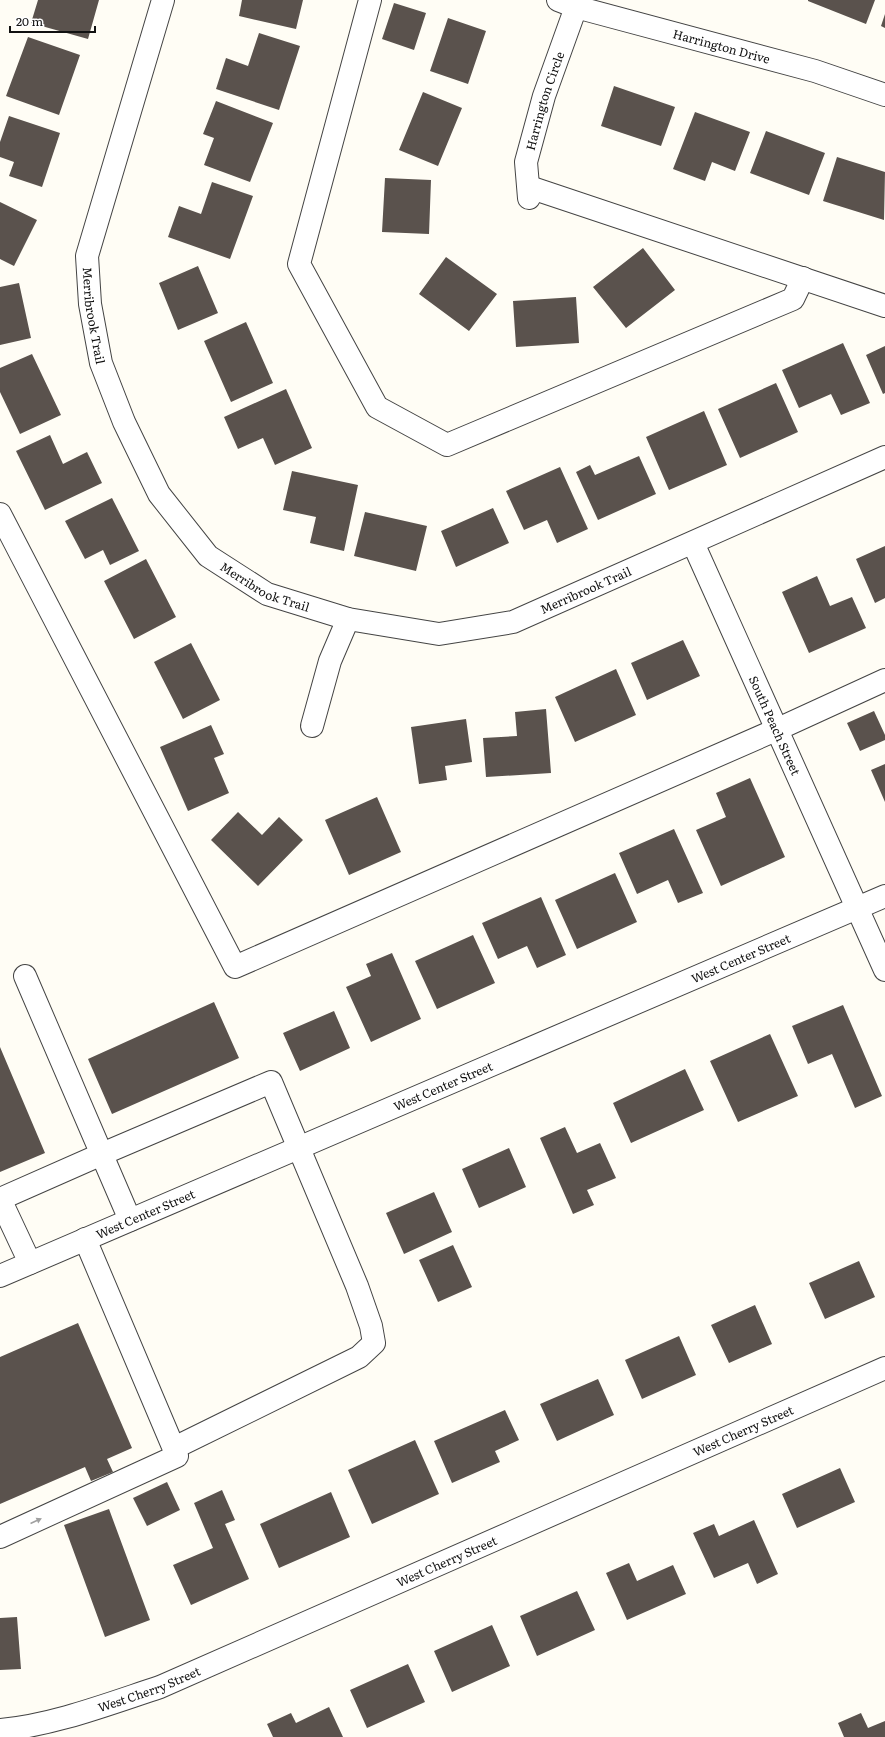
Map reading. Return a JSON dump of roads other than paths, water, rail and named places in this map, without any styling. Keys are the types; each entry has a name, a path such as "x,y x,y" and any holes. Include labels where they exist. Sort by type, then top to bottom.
{"street":[{"name":"Merribrook Trail","path":"163,0 87,256 90,304 101,363 124,422 159,494 208,556 267,594 348,619 439,634 513,622 885,457"},
{"path":"370,0 299,264 377,407 447,445 793,299 803,278 885,306"},
{"name":"Harrington Circle","path":"567,4 526,162 529,192 803,278"},
{"name":"Harrington Drive","path":"567,4 815,71 885,95"},
{"path":"0,514 235,967 778,730 885,680"},
{"name":"South Peach Street","path":"693,542 885,970"},
{"path":"312,726 330,661 348,619"},
{"name":"West Center Street","path":"0,1276 885,896"},
{"path":"25,976 130,1220"},
{"path":"30,1263 0,1199 271,1082 357,1286 371,1326 374,1343 359,1357 174,1448"},
{"path":"0,1537 177,1456 85,1240"},
{"name":"West Cherry Street","path":"0,1730 19,1728 83,1712 160,1687 885,1368"}]}
